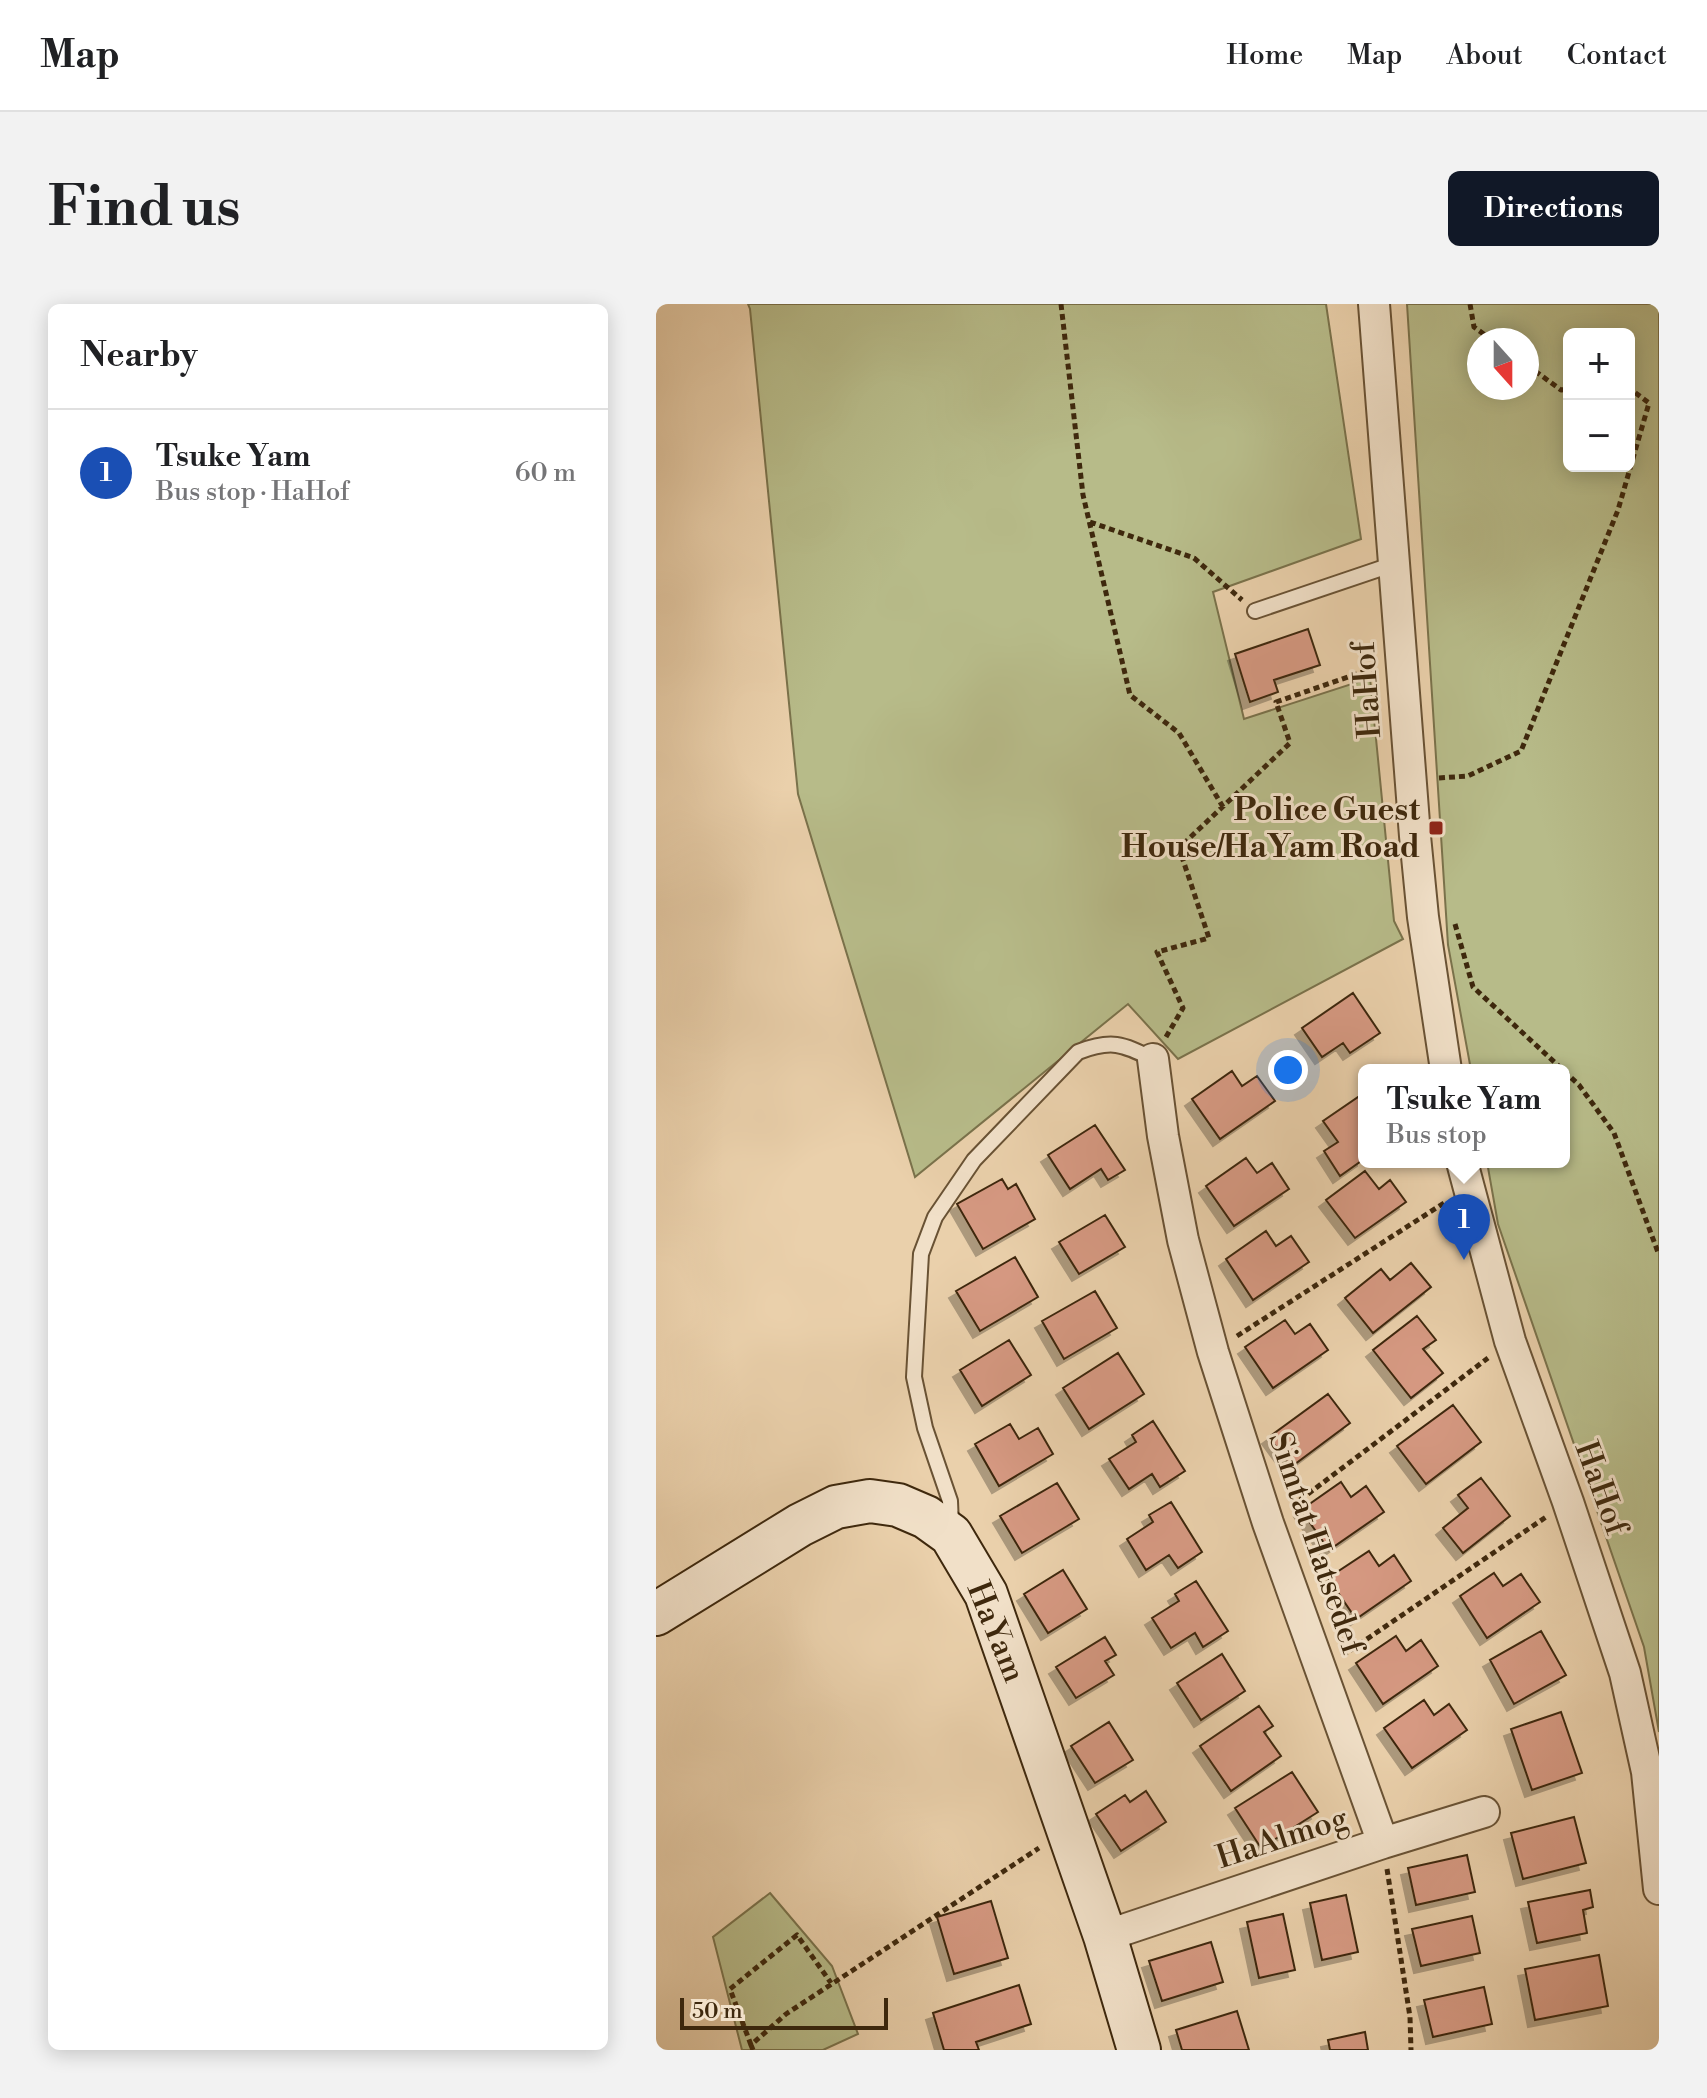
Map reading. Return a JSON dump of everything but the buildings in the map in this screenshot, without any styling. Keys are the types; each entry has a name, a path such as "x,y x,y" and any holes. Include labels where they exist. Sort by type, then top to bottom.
{"street":[{"name":"HaHof","path":"1374,304 1410,780 1423,917 1445,1064"},
{"name":"Simtat Hatsedef","path":"1153,1059 1163,1136 1183,1240 1213,1352 1268,1523 1383,1843"},
{"name":"HaHof","path":"1464,1175 1510,1341 1610,1624 1638,1722 1652,1811 1659,1889"},
{"name":"HaYam","path":"656,1614 800,1525 836,1507 870,1501 898,1505 926,1517 951,1535 986,1594 1105,1936 1139,2050"},
{"name":"HaAlmog","path":"1105,1936 1484,1812"}],"lane":[{"path":"1255,611 1394,564"},
{"path":"951,1535 950,1501 925,1428 914,1377 921,1254 935,1217 974,1160 1078,1052 1099,1044 1122,1044 1153,1059"}],"path":[{"path":"1061,304 1083,495 1130,695 1179,733 1223,807"},
{"path":"1470,304 1475,328"},
{"path":"1539,374 1563,390"},
{"path":"1410,780 1468,776 1521,751 1618,510 1649,403 1635,392"},
{"path":"1089,522 1194,558 1255,611"},
{"path":"1153,1059 1183,1008 1157,952 1209,938 1179,848 1290,743 1276,702 1401,658"},
{"path":"1423,917 1454,921 1473,987 1556,1064"},
{"path":"1570,1077 1614,1133 1659,1255"},
{"path":"1213,1352 1464,1175"},
{"path":"1268,1523 1510,1341"},
{"path":"1322,1670 1568,1502"},
{"path":"831,1983 797,1935 730,1989 752,2047 786,2014 1067,1829"},
{"path":"1383,1843 1410,2017 1411,2050"}],"green space":[{"path":"748,304 1326,304 1361,539 1213,592 1244,719 1370,678 1394,921 1403,939 1178,1059 1128,1004 915,1177 798,794"},
{"path":"1407,304 1659,304 1659,1732 1644,1647 1498,1224 1488,1168 1570,1168 1570,1064 1470,1064 1448,945"},
{"path":"770,1893 832,1966 858,2034 823,2050 742,2050 713,1937"}],"place":[{"name":"Police Guest House/HaYam Road","path":"1436,828"},
{"name":"Tsuke Yam","path":"1464,1260"}]}
